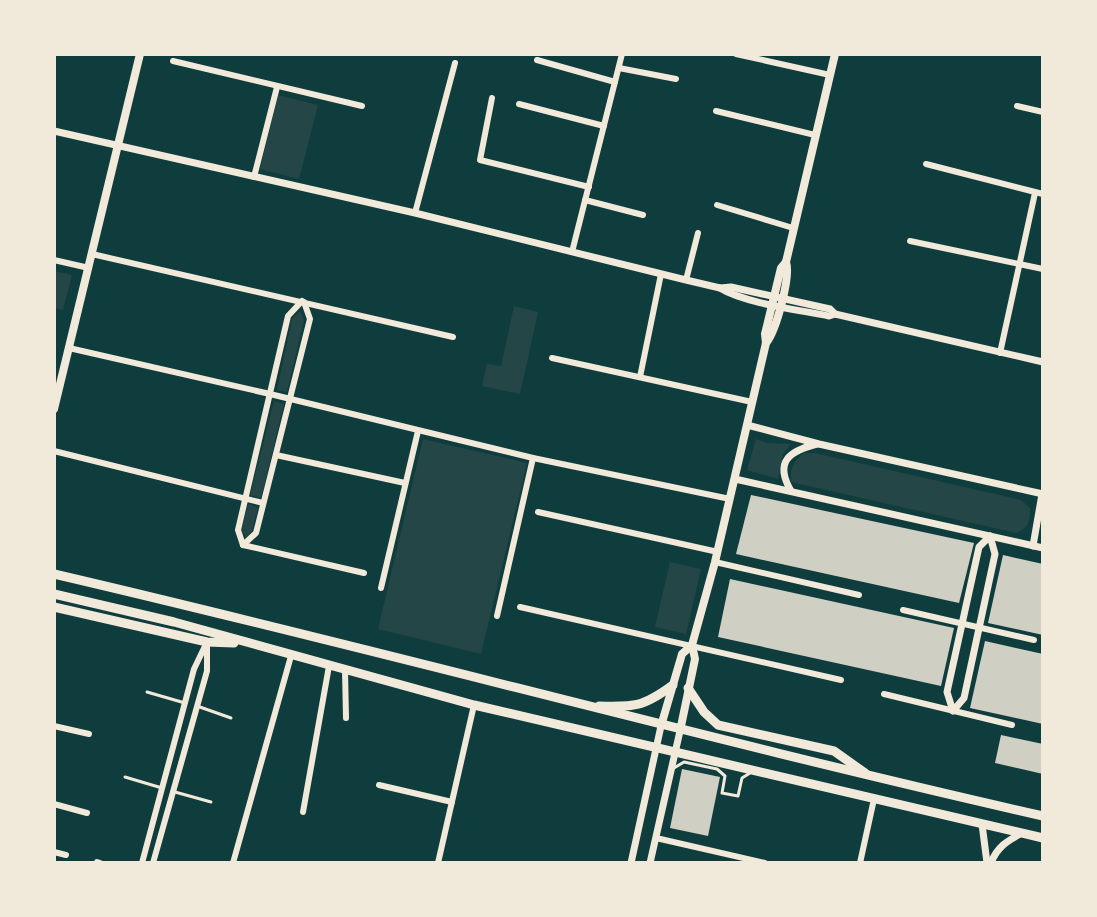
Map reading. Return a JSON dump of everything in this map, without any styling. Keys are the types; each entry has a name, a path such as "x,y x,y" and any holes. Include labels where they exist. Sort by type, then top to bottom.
{"main road":[{"path":"54,409 140,54"},
{"path":"680,731 695,659 692,645 718,552 766,343 772,337 777,301 788,269 786,262 793,228 835,54"},
{"path":"54,574 267,624 680,731 1043,816"},
{"path":"54,594 474,705 1043,838"},
{"path":"54,607 207,642 248,644"},
{"path":"661,726 682,654 692,645"},
{"path":"582,706 628,707 649,702 673,685"},
{"path":"688,688 718,725 834,751 871,777"}],"street":[{"path":"572,252 622,54"},
{"path":"736,54 830,75"},
{"path":"537,60 615,82"},
{"path":"173,61 362,106"},
{"path":"415,213 455,63"},
{"path":"619,68 676,79"},
{"path":"254,177 277,87"},
{"path":"492,98 480,160 589,187"},
{"path":"519,104 604,126"},
{"path":"1017,106 1043,112"},
{"path":"716,111 815,135"},
{"path":"54,131 415,213 720,288 731,287 829,316 835,314 1043,362"},
{"path":"926,164 1039,194 1019,264 1000,353"},
{"path":"585,200 643,215"},
{"path":"717,205 793,228"},
{"path":"686,280 698,233"},
{"path":"910,241 1043,269"},
{"path":"92,254 453,337"},
{"path":"54,260 89,268"},
{"path":"640,377 661,274"},
{"path":"243,545 238,530 288,316 303,302"},
{"path":"243,545 256,533 291,399 310,319 303,302"},
{"path":"69,348 533,458 730,499"},
{"path":"552,358 752,402"},
{"path":"747,425 1043,494 1033,546"},
{"path":"381,588 418,431"},
{"path":"791,491 784,471 788,457 795,450 819,444"},
{"path":"54,451 263,503"},
{"path":"276,455 405,483"},
{"path":"497,616 533,458"},
{"path":"735,479 1043,548"},
{"path":"538,512 718,552"},
{"path":"953,711 947,692 951,672 979,547 990,536"},
{"path":"953,711 964,698 995,554 990,536"},
{"path":"243,545 364,573"},
{"path":"715,562 859,595"},
{"path":"520,607 841,680"},
{"path":"903,610 1034,640"},
{"path":"142,863 194,669 207,642"},
{"path":"153,863 207,671 207,642"},
{"path":"233,863 291,656"},
{"path":"303,812 329,666"},
{"path":"345,670 346,718"},
{"path":"951,672 969,675"},
{"path":"884,694 1012,725"},
{"path":"185,703 197,706"},
{"path":"438,863 474,705"},
{"path":"54,726 89,734"},
{"path":"631,863 661,726"},
{"path":"650,863 680,731"},
{"path":"379,785 452,802"},
{"path":"162,788 172,791"},
{"path":"860,863 874,799"},
{"path":"54,804 87,813"},
{"path":"982,824 989,863"},
{"path":"989,863 1005,841 1022,833"},
{"path":"656,838 765,863"},
{"path":"54,852 66,855"}],"lane":[{"path":"147,692 185,703"},
{"path":"197,706 231,718"},
{"path":"670,775 678,763 684,762 717,769 725,776 722,793 738,796 743,776 758,772"},
{"path":"125,777 162,788"},
{"path":"172,791 211,802"}],"shaded area":[{"path":"278,95 318,105 299,179 260,169"},
{"path":"54,271 72,275 63,310 54,308"},
{"path":"514,306 538,312 520,394 482,386 487,364 501,366"},
{"path":"300,311 304,320 287,392 277,390 292,319"},
{"path":"274,401 284,404 261,498 250,495"},
{"path":"423,439 527,463 481,654 378,629"},
{"path":"756,439 767,443 791,444 783,454 778,479 747,470"},
{"path":"804,453 1021,500 1030,508 1029,520 1024,529 1016,533 791,482 793,466"},
{"path":"248,504 258,507 252,531 246,537 242,530"},
{"path":"670,562 701,569 686,634 655,627"}],"building":[{"path":"751,495 974,543 959,603 736,554"},
{"path":"1003,555 1043,564 1043,635 988,623"},
{"path":"730,579 954,628 941,686 718,637"},
{"path":"985,641 1043,654 1043,724 970,708"},
{"path":"1001,735 1043,744 1043,774 995,763"},
{"path":"682,769 720,777 708,836 670,828"}]}
